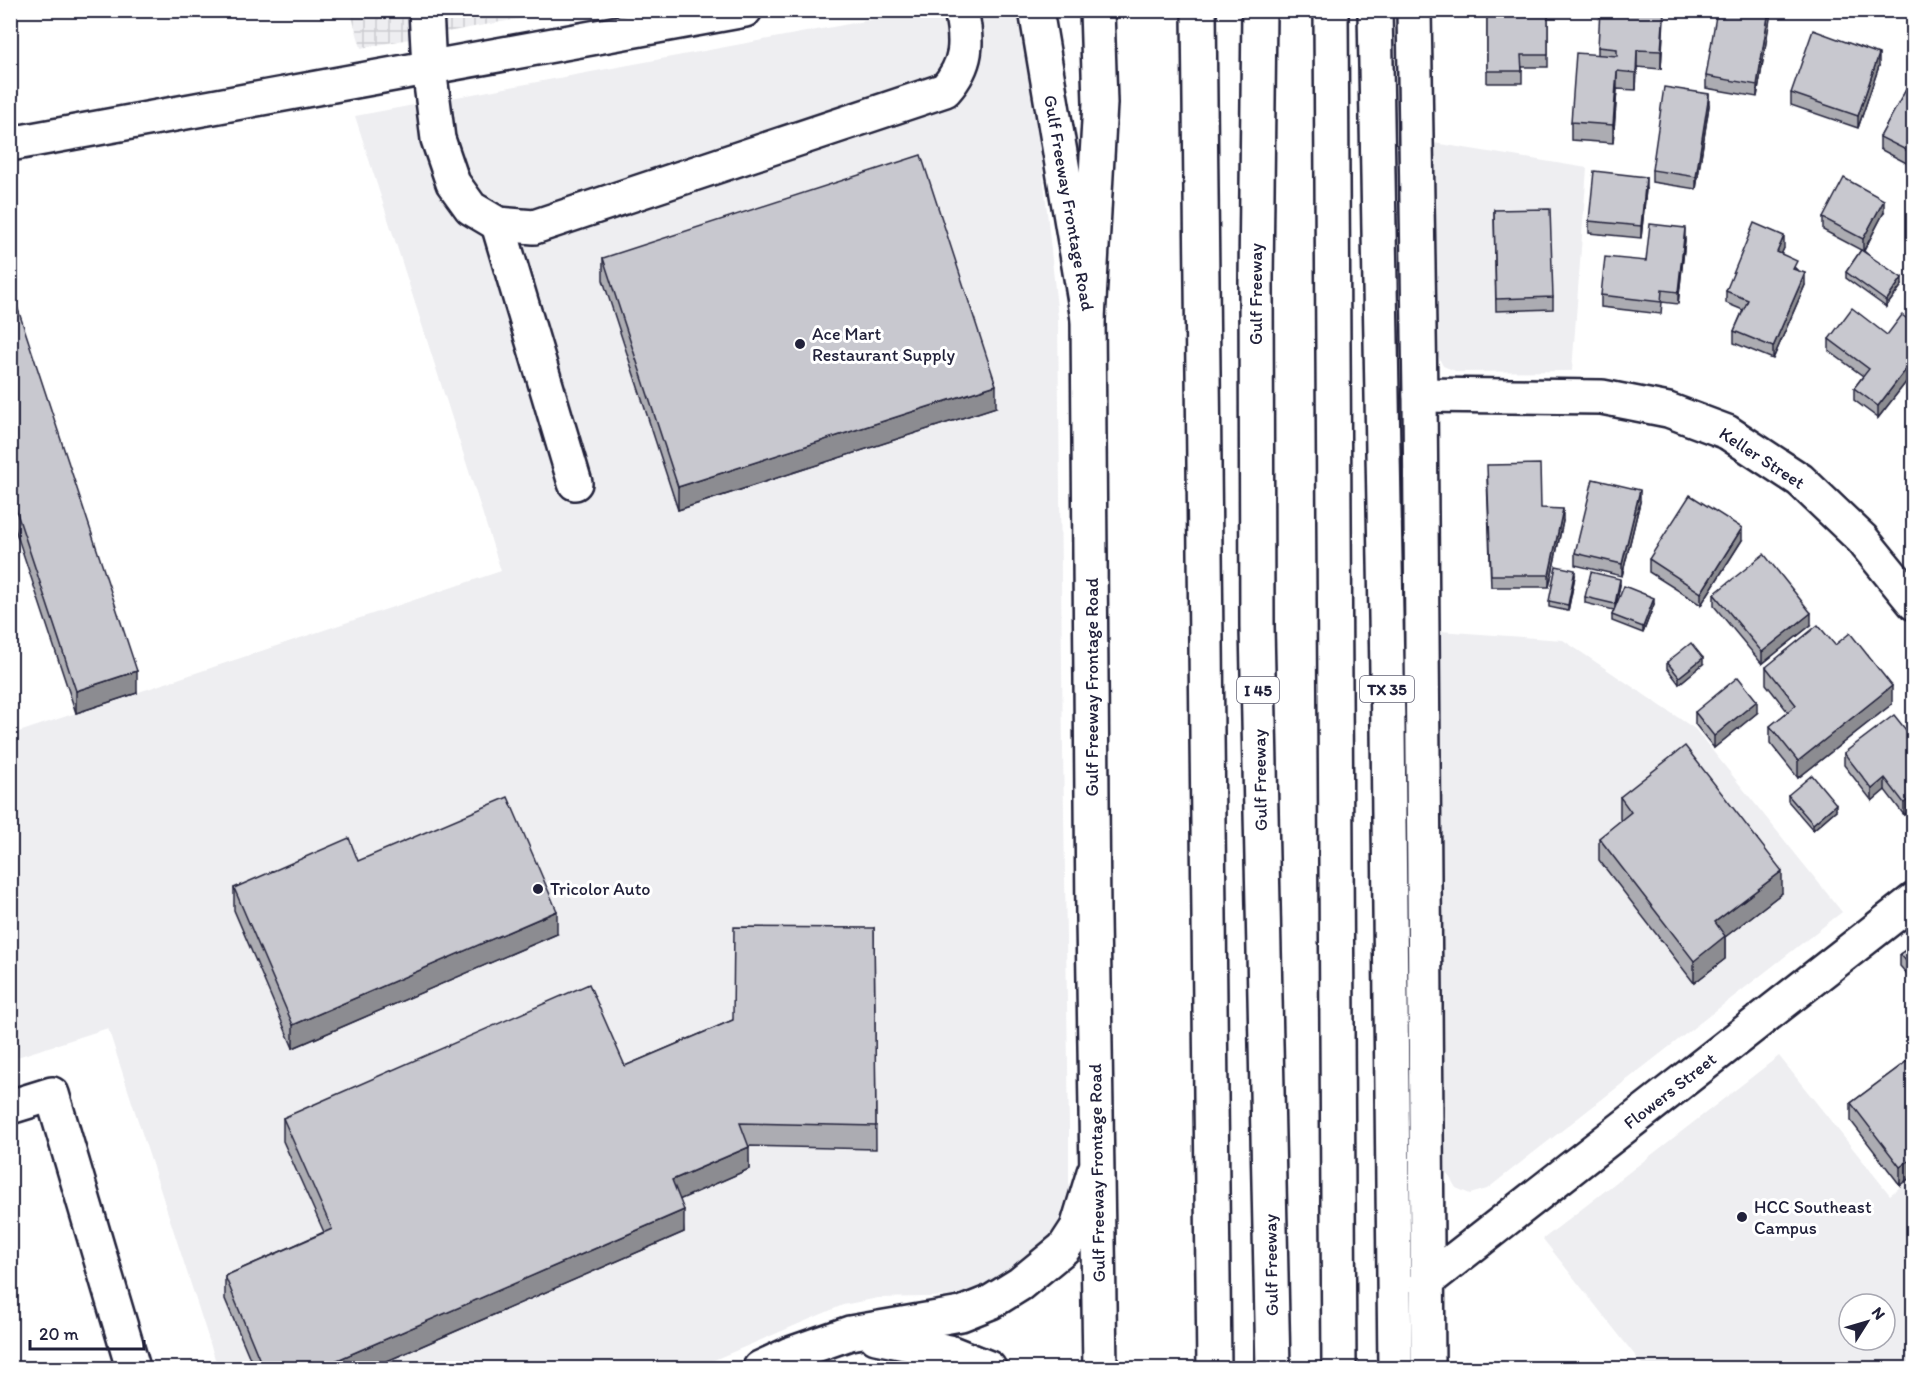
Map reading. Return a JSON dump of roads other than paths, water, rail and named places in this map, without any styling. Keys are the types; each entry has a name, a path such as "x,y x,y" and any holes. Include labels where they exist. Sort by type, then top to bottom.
{"main road":[{"path":"426,10 429,68 438,139 453,183 471,208 498,224 534,227 945,90 958,76 963,58 966,39 961,10"},
{"path":"10,144 429,68 712,13 745,10"},
{"name":"Gulf Freeway Frontage Road","path":"1036,10 1089,319 1100,1368"},
{"path":"1089,319 1100,103 1097,10"},
{"path":"1199,10 1214,1368"},
{"name":"Gulf Freeway","path":"1259,10 1256,281 1257,627 1273,1368"},
{"path":"1331,10 1339,1368"},
{"name":"TX 35","path":"1375,10 1388,726 1395,1368"},
{"path":"1414,10 1420,395 1428,1368"},
{"path":"498,224 575,483"},
{"name":"Keller Street","path":"1420,395 1602,397 1668,410 1727,432 1800,480 1862,539 1914,603"},
{"name":"Flowers Street","path":"1426,1282 1914,900"},
{"path":"10,1107 52,1094 133,1368"},
{"path":"760,1368 790,1354 850,1333 961,1314 991,1302 1020,1284 1064,1248 1077,1228 1097,1161"},
{"path":"850,1333 905,1341 949,1352 989,1368"}],"place":[{"name":"Ace Mart Restaurant Supply","path":"800,344"},
{"name":"Tricolor Auto","path":"538,889"},
{"name":"HCC Southeast Campus","path":"1742,1217"}]}
